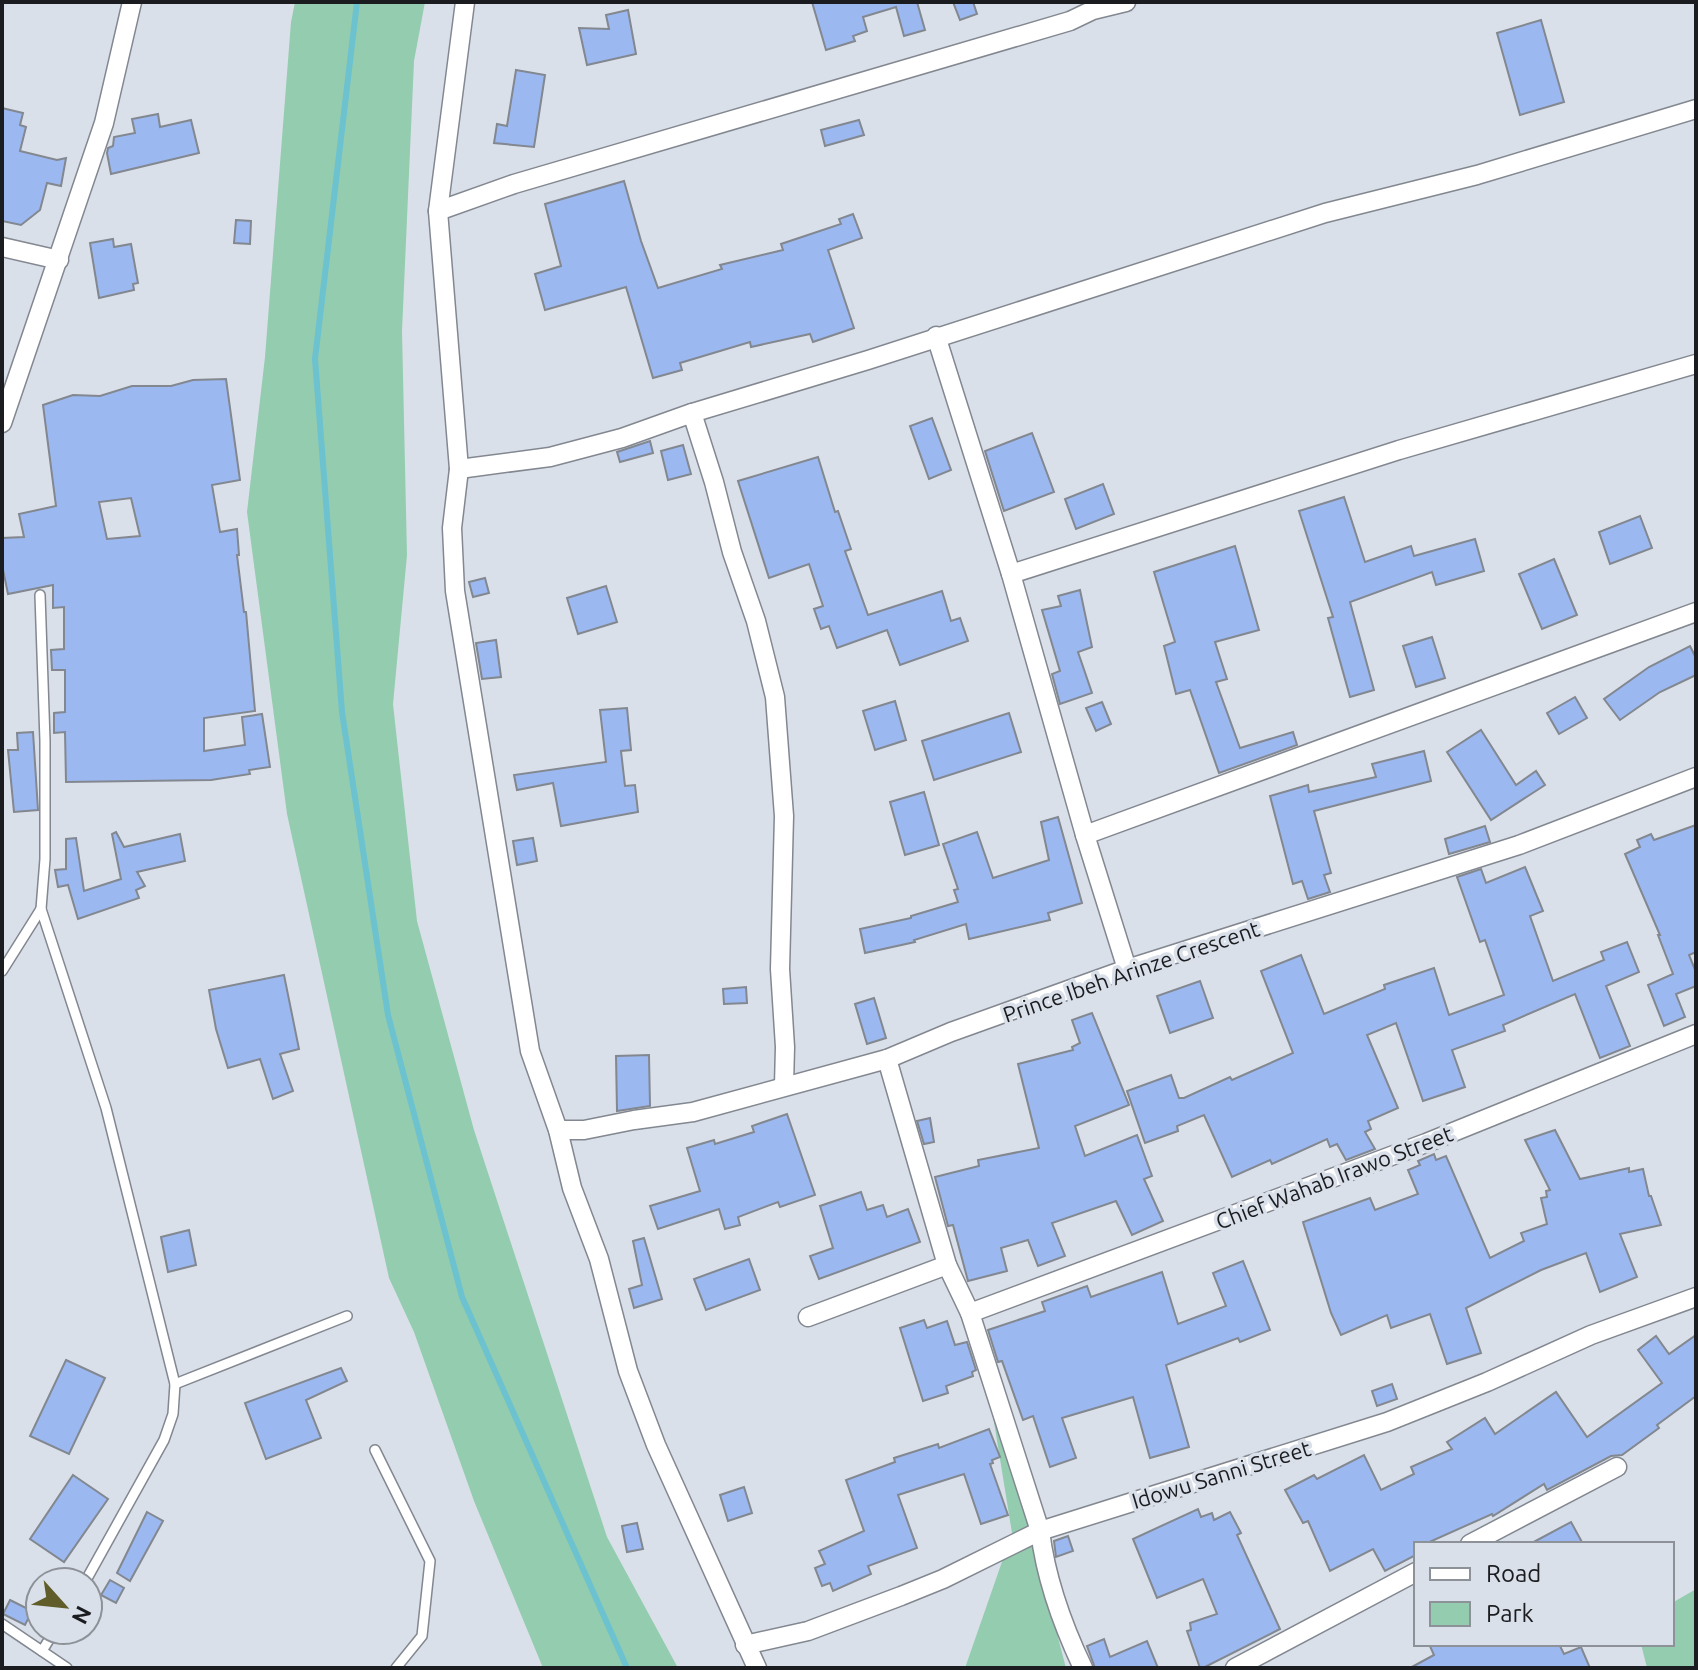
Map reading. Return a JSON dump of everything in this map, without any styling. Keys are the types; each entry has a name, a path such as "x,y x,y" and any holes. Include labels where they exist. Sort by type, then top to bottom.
{"street":[{"path":"2,423 104,123 132,2"},
{"path":"465,2 438,211 459,469 452,528 455,591 530,1051 558,1130 572,1188 599,1259 628,1371 656,1445 757,1668"},
{"path":"438,211 514,184 1126,2"},
{"path":"459,469 550,457 622,438 692,413 868,360 1325,213 1477,175 1696,109"},
{"path":"2,247 59,260"},
{"path":"936,336 1011,574 1085,835 1127,969"},
{"path":"1011,574 1399,450 1696,364"},
{"path":"692,413 732,552 756,621 775,697 784,816 780,969 784,1085"},
{"path":"1085,835 1696,612"},
{"name":"Prince Ibeh Arinze Crescent","path":"558,1130 584,1130 693,1112 887,1059 951,1032 1127,969 1519,845 1696,777"},
{"name":"Chief Wahab Irawo Street","path":"970,1313 1426,1143 1696,1034"},
{"path":"887,1059 947,1265 970,1313 1040,1531 1048,1577 1065,1630 1083,1668"},
{"path":"808,1317 947,1265"},
{"name":"Idowu Sanni Street","path":"745,1645 808,1631 901,1596 1040,1531 1387,1422 1487,1382 1591,1335 1696,1297"},
{"path":"1474,1542 1617,1467"},
{"path":"1235,1668 1414,1573"}],"lane":[{"path":"40,595 45,741 45,859 41,909 106,1108 175,1384 173,1414 164,1440 94,1566"},
{"path":"2,971 41,909"},
{"path":"175,1384 347,1316"},
{"path":"375,1450 430,1561 422,1636 396,1668"},
{"path":"2,1624 67,1668"},
{"path":"42,1651 45,1646"}],"green space":[{"path":"295,2 425,2 414,61 402,331 407,555 393,704 417,921 474,1130 607,1537 678,1668 543,1668 474,1501 414,1332 389,1278 287,814 247,512 265,357"},
{"path":"982,1348 1066,1668 965,1668 1012,1533"},
{"path":"1696,1589 1696,1668 1647,1668 1642,1646 1674,1646 1674,1602"}],"building":[{"path":"812,2 917,2 925,30 904,36 896,7 863,17 867,31 853,36 855,41 826,50"},
{"path":"953,2 973,2 977,14 960,20"},
{"path":"628,10 636,54 587,65 579,28 609,29 606,15"},
{"path":"1541,20 1564,102 1520,115 1497,33"},
{"path":"516,70 545,75 534,147 494,143 497,124 507,126"},
{"path":"2,108 23,113 20,125 26,127 20,151 57,160 66,158 61,186 47,183 40,210 21,225 2,221"},
{"path":"158,114 160,127 191,120 199,153 111,174 107,153 108,148 113,146 114,137 135,133 132,119"},
{"path":"859,120 864,135 825,146 821,130"},
{"path":"624,181 658,288 722,269 720,265 783,250 781,244 841,224 839,219 853,214 862,238 828,250 854,328 813,342 810,334 751,347 750,342 680,363 682,370 653,378 626,287 545,310 535,274 561,266 545,204"},
{"path":"236,220 251,221 250,244 234,243"},
{"path":"113,239 114,247 131,244 138,283 133,284 134,290 99,298 90,243"},
{"path":"226,379 240,480 212,485 220,532 237,529 237,555 246,612 255,711 204,718 204,751 245,745 242,717 262,714 270,767 249,770 250,774 211,780 66,782 65,732 54,733 54,713 65,712 65,670 52,670 51,650 64,649 64,607 53,608 53,585 8,594 2,565 2,538 24,537 19,514 56,506 43,405 73,395 100,396 132,386 171,386 193,380","holes":["131,498 140,536 107,539 99,502"]},
{"path":"932,418 951,470 929,479 910,426"},
{"path":"1032,433 1054,492 1004,511 985,451"},
{"path":"650,441 653,453 620,462 617,452"},
{"path":"683,445 691,474 668,480 661,451"},
{"path":"818,457 835,512 838,511 851,549 845,551 868,615 942,591 951,621 960,618 968,641 900,665 887,630 837,648 829,626 821,629 814,609 823,606 809,564 769,578 738,481"},
{"path":"1103,484 1114,514 1076,529 1065,499"},
{"path":"1344,497 1365,562 1411,546 1414,556 1475,539 1484,571 1436,585 1432,572 1350,602 1374,690 1350,697 1328,618 1333,617 1299,511"},
{"path":"1640,516 1652,548 1610,564 1599,532"},
{"path":"1235,546 1259,630 1215,642 1227,679 1216,682 1240,748 1293,732 1297,745 1219,773 1190,690 1176,694 1164,646 1175,642 1154,572"},
{"path":"1554,559 1577,615 1542,629 1519,574"},
{"path":"485,578 489,593 473,597 469,582"},
{"path":"606,586 617,622 578,634 567,598"},
{"path":"1080,590 1092,647 1078,652 1092,693 1060,704 1052,674 1060,671 1042,610 1061,606 1058,596"},
{"path":"1432,637 1445,678 1416,687 1403,646"},
{"path":"496,640 501,677 482,679 476,643"},
{"path":"1690,646 1696,658 1696,675 1660,692 1620,720 1604,699 1649,667"},
{"path":"1575,697 1587,718 1559,734 1547,713"},
{"path":"895,701 906,740 875,750 863,711"},
{"path":"1102,702 1111,724 1096,731 1086,708"},
{"path":"627,708 631,750 621,751 625,786 635,785 638,812 561,826 553,783 517,790 514,775 606,762 600,710"},
{"path":"1009,713 1021,752 934,780 922,741"},
{"path":"1481,730 1516,785 1536,771 1545,785 1491,820 1447,752"},
{"path":"33,732 38,810 14,812 8,750 18,750 17,733"},
{"path":"1424,751 1431,781 1314,811 1331,873 1324,875 1330,892 1308,899 1302,881 1293,884 1270,796 1308,785 1309,792 1376,777 1372,764"},
{"path":"924,792 939,845 905,855 890,802"},
{"path":"1058,817 1082,903 1048,913 1050,920 969,939 966,924 915,942 865,953 860,929 911,918 958,902 954,890 958,889 943,844 977,832 993,878 1049,860 1041,822"},
{"path":"1696,825 1696,952 1689,955 1696,972 1696,986 1676,994 1685,1017 1664,1026 1648,985 1673,974 1660,935 1625,854 1640,847 1637,840 1651,834 1654,840"},
{"path":"1485,826 1490,842 1449,854 1445,839"},
{"path":"116,832 124,847 180,834 185,861 137,872 145,886 136,890 139,898 78,919 68,885 58,887 55,870 66,869 66,839 76,838 84,891 121,879 112,834"},
{"path":"533,838 537,861 517,865 513,841"},
{"path":"1525,867 1543,911 1530,916 1553,981 1604,960 1601,952 1627,942 1639,972 1606,986 1630,1046 1600,1058 1575,994 1503,1025 1505,1031 1452,1050 1465,1087 1423,1101 1396,1023 1367,1035 1398,1108 1368,1121 1371,1129 1365,1132 1375,1149 1346,1160 1337,1144 1330,1147 1327,1139 1272,1164 1270,1160 1232,1177 1204,1115 1177,1126 1178,1131 1145,1143 1127,1091 1171,1075 1179,1098 1184,1098 1293,1053 1261,971 1301,955 1324,1014 1385,989 1384,985 1434,968 1449,1015 1504,995 1485,940 1480,942 1457,877 1481,869 1486,883"},
{"path":"284,975 299,1049 280,1054 293,1091 273,1099 260,1059 228,1068 216,1029 209,990"},
{"path":"1200,981 1213,1018 1170,1033 1157,996"},
{"path":"746,987 747,1003 724,1004 723,989"},
{"path":"874,998 886,1038 867,1044 855,1004"},
{"path":"1092,1013 1129,1105 1075,1126 1085,1156 1137,1135 1152,1176 1144,1179 1163,1221 1132,1235 1116,1201 1052,1223 1065,1256 1038,1266 1028,1240 1001,1248 1007,1271 968,1281 953,1225 948,1226 935,1177 979,1166 978,1160 1039,1148 1018,1064 1073,1050 1072,1047 1080,1043 1072,1020"},
{"path":"649,1055 650,1106 617,1111 616,1056"},
{"path":"787,1114 815,1195 780,1207 778,1202 738,1217 740,1225 725,1229 719,1209 658,1229 650,1206 700,1191 687,1148 714,1140 715,1144 754,1132 752,1126"},
{"path":"930,1118 934,1142 924,1144 917,1121"},
{"path":"1555,1130 1580,1179 1629,1168 1629,1172 1643,1169 1649,1196 1661,1225 1620,1234 1637,1277 1600,1292 1586,1253 1541,1270 1466,1308 1481,1353 1447,1364 1430,1314 1391,1328 1387,1315 1341,1335 1331,1313 1303,1222 1370,1198 1375,1210 1418,1194 1408,1170 1420,1165 1418,1161 1434,1154 1436,1160 1446,1156 1490,1258 1524,1241 1521,1233 1547,1224 1541,1198 1547,1197 1546,1191 1550,1190 1525,1140"},
{"path":"861,1192 867,1210 883,1205 887,1217 908,1209 920,1242 819,1279 810,1256 833,1248 820,1206"},
{"path":"189,1230 196,1265 168,1272 161,1237"},
{"path":"644,1238 662,1299 634,1308 629,1289 642,1285 633,1241"},
{"path":"749,1259 760,1290 706,1310 694,1279"},
{"path":"1243,1261 1270,1330 1240,1342 1238,1338 1166,1365 1189,1447 1150,1458 1133,1397 1062,1418 1076,1458 1050,1467 1033,1416 1023,1420 988,1330 1045,1311 1042,1302 1087,1286 1091,1297 1162,1272 1178,1324 1226,1306 1213,1273"},
{"path":"924,1320 927,1328 947,1321 955,1345 967,1342 976,1370 972,1372 973,1376 946,1386 948,1393 923,1401 900,1328"},
{"path":"1696,1335 1696,1396 1657,1425 1659,1428 1622,1455 1611,1456 1547,1490 1544,1484 1493,1516 1429,1542 1414,1542 1414,1556 1385,1571 1373,1549 1330,1571 1308,1521 1303,1523 1285,1490 1314,1475 1317,1479 1364,1455 1381,1490 1414,1474 1411,1467 1452,1449 1447,1442 1485,1418 1495,1434 1556,1392 1587,1437 1662,1383 1638,1350 1656,1336 1669,1354"},
{"path":"66,1360 105,1378 69,1454 30,1436"},
{"path":"341,1368 347,1381 306,1400 321,1438 266,1459 245,1403"},
{"path":"1392,1384 1397,1399 1377,1406 1372,1391"},
{"path":"989,1429 1000,1457 990,1464 1008,1515 981,1524 964,1474 898,1495 917,1548 868,1566 871,1574 833,1591 830,1583 822,1586 815,1568 825,1564 819,1551 864,1531 846,1480 895,1462 894,1458 938,1444 939,1448"},
{"path":"73,1475 108,1499 64,1562 30,1539"},
{"path":"744,1487 752,1513 728,1521 720,1495"},
{"path":"1198,1509 1201,1517 1212,1513 1214,1520 1230,1512 1241,1533 1237,1535 1280,1629 1203,1668 1200,1668 1187,1631 1191,1630 1190,1623 1217,1614 1203,1579 1157,1598 1133,1539"},
{"path":"147,1512 163,1521 130,1581 117,1573"},
{"path":"1571,1522 1582,1542 1534,1542"},
{"path":"637,1523 643,1549 627,1552 622,1526"},
{"path":"1068,1536 1073,1551 1056,1557 1054,1541"},
{"path":"110,1580 124,1588 116,1603 104,1597"},
{"path":"10,1600 24,1607 24,1624 3,1614"},
{"path":"1104,1639 1110,1657 1147,1641 1158,1668 1095,1668 1087,1646"},
{"path":"1430,1646 1560,1646 1564,1654 1581,1647 1590,1668 1410,1668 1434,1655"}],"waterway":[{"path":"357,2 315,359 342,712 388,1015 462,1297 627,1668"}]}
